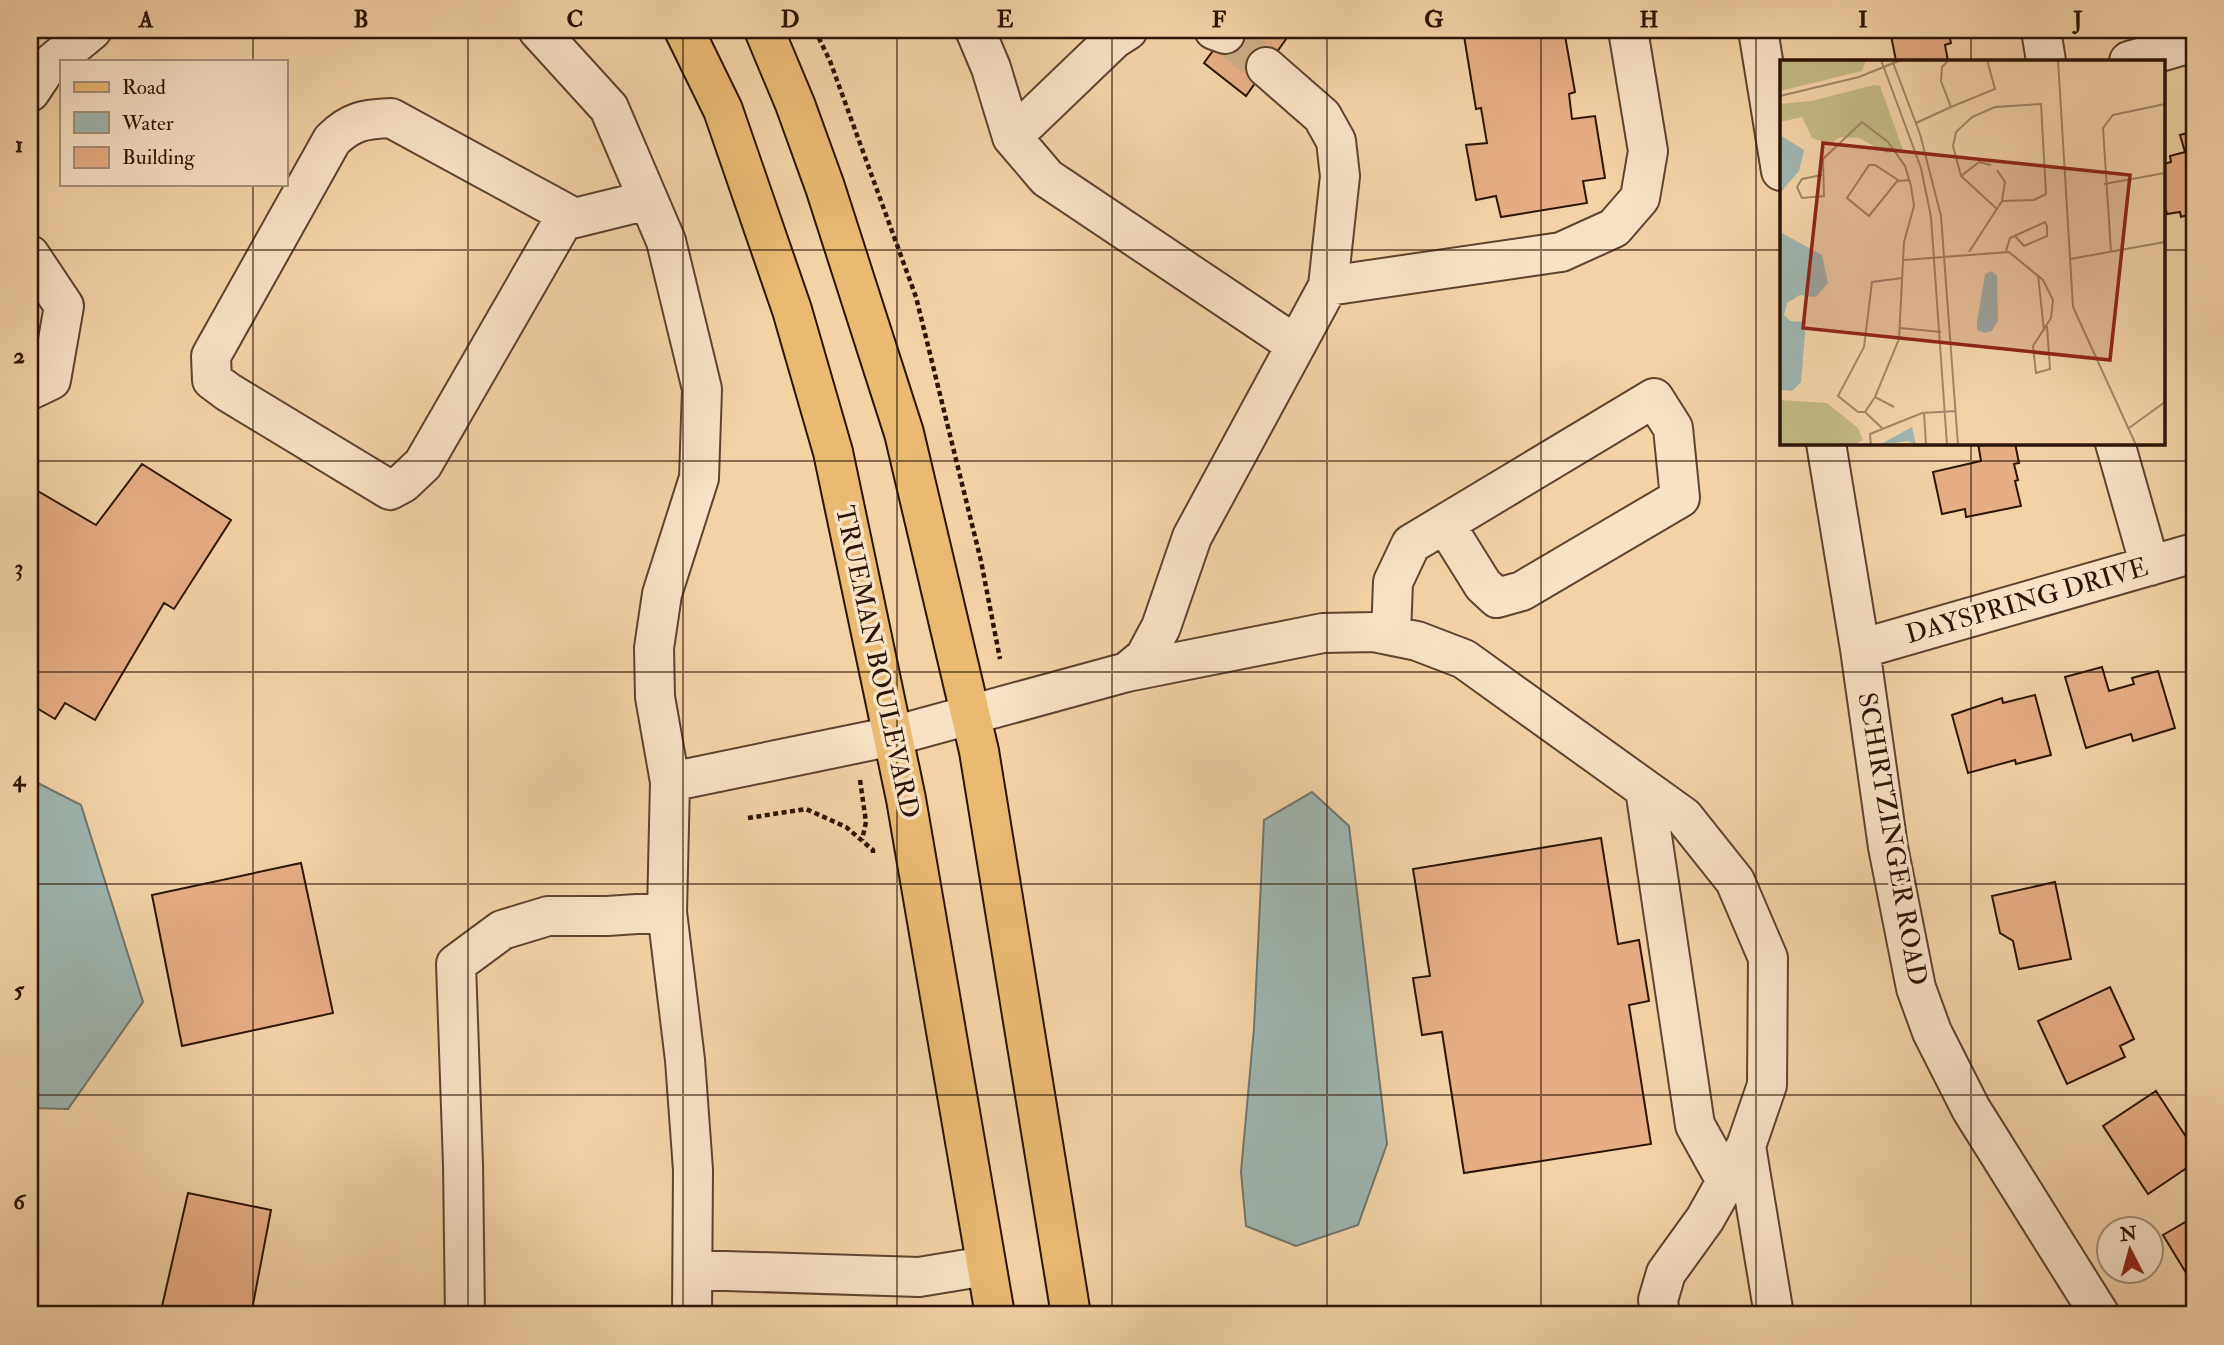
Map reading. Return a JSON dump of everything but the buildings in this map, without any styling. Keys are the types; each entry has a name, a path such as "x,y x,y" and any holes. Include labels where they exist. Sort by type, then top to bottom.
{"main road":[{"name":"TRUEMAN BOULEVARD","path":"684,30 723,110 792,310 833,452 908,813 995,1315"},
{"path":"764,30 825,187 904,433 981,764 1071,1315"}],"street":[{"path":"30,92 46,68 92,30"},
{"path":"538,30 609,108 666,241 702,389 699,478 662,594 654,648 655,697 670,782 667,912 685,1060 694,1170 692,1315"},
{"path":"975,30 991,68 1012,137 1046,178 1296,345"},
{"path":"1012,137 1114,39 1128,30"},
{"path":"1328,286 1561,252 1614,228 1640,198 1648,151 1628,30"},
{"path":"1758,30 1780,165"},
{"path":"2041,30 2046,60"},
{"path":"2132,60 2194,42"},
{"path":"1128,672 1145,657 1151,647 1161,627 1192,537 1328,286 1340,176 1336,141 1322,116 1266,67"},
{"path":"567,214 423,464 403,483 390,490 212,380 211,356 332,140 345,127 368,119 391,118 567,214 575,219 648,200"},
{"path":"30,255 64,306 51,380 30,390"},
{"path":"1391,635 1393,583 1411,544 1654,398 1674,428 1680,498 1522,591 1497,598 1483,585 1445,524"},
{"name":"SCHIRTZINGER ROAD","path":"1826,444 1860,649 1888,847 1916,988 1928,1021 1971,1109 2100,1315"},
{"path":"2115,444 2150,566"},
{"name":"DAYSPRING DRIVE","path":"1860,649 2194,553"},
{"path":"670,782 893,736 1128,672 1322,633 1373,632 1391,635 1417,641 1464,659 1684,817 1735,881 1768,958 1767,1085 1746,1146 1705,1219 1666,1273 1658,1300 1660,1315"},
{"path":"1645,789 1695,1125 1726,1181"},
{"path":"465,1315 456,964 502,930 548,916 667,912"},
{"path":"1746,1146 1773,1315"},
{"path":"694,1270 919,1277 986,1266"}],"path":[{"path":"747,818 806,808 846,827 873,850 875,863"}],"water":[{"path":"30,779 81,805 143,1002 68,1109 30,1108"},
{"path":"1312,792 1349,826 1387,1144 1358,1225 1296,1246 1246,1226 1241,1172 1254,1028 1264,820"}],"tunnel":[{"path":"1225,34 1266,67"}]}
